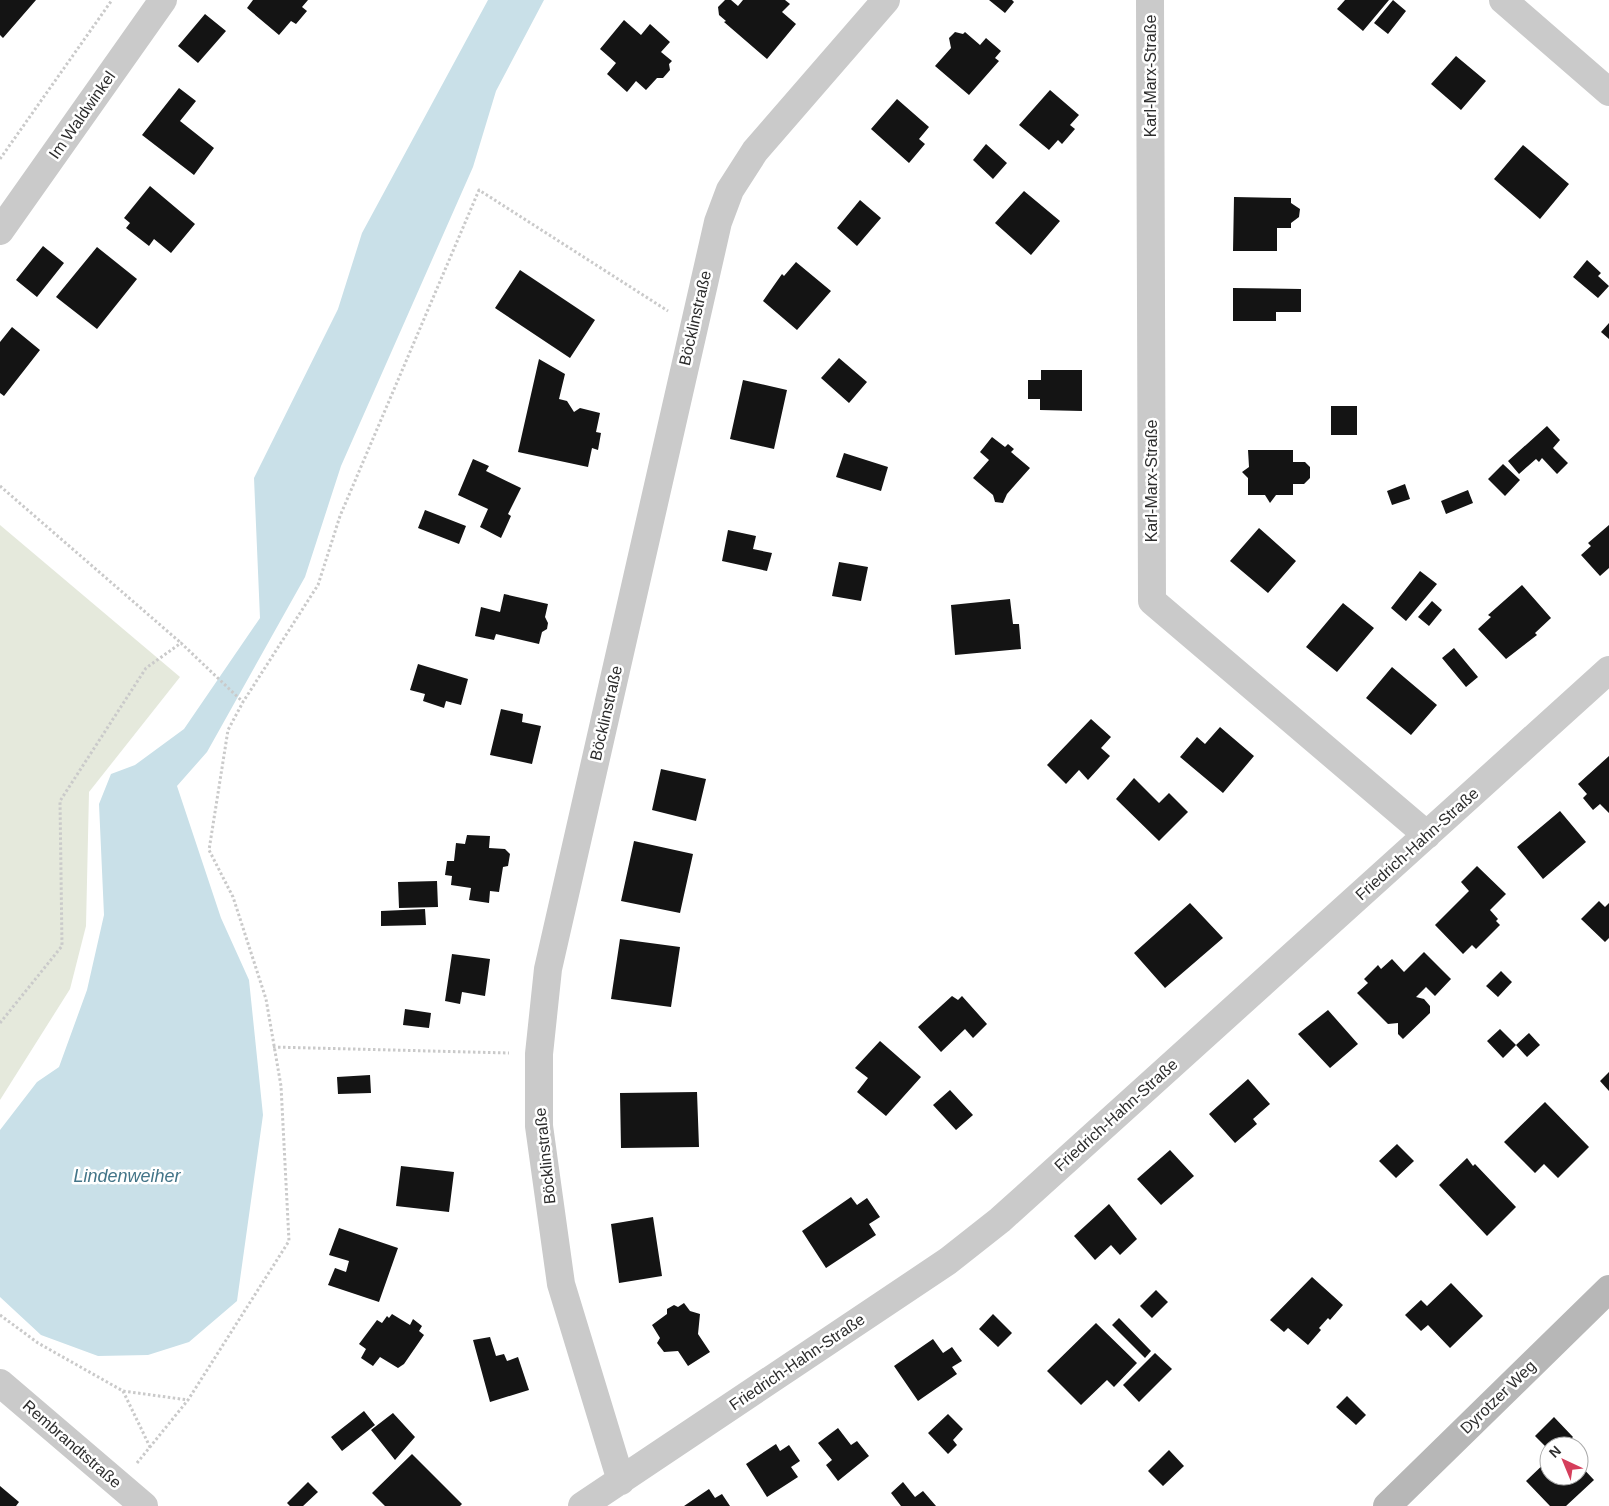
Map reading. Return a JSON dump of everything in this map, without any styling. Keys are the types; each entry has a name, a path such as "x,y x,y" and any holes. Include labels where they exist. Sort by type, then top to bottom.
{"street":[{"name":"Im Waldwinkel","path":"0,231 163,0"},
{"name":"Böcklinstraße","path":"621,1481 561,1284 539,1126 538,1054 548,969 718,222 730,190 755,152 886,0"},
{"name":"Karl-Marx-Straße","path":"1150,0 1152,601 1427,835"},
{"path":"1503,0 1609,92"},
{"name":"Friedrich-Hahn-Straße","path":"582,1506 955,1256 1000,1220 1609,670"},
{"name":"Dyrotzer Weg","path":"1388,1506 1609,1289"},
{"name":"Rembrandtstraße","path":"0,1383 144,1506"}],"path":[{"path":"0,159 112,0"},
{"path":"118,1484 151,1449 188,1400 289,1241 281,1086 272,1047 266,999 233,897 209,850 228,730 243,702 318,585 340,516 479,190 693,327"},
{"path":"0,486 181,643 243,702"},
{"path":"0,1024 62,946 60,801 146,668 181,643"},
{"path":"272,1047 538,1054"},
{"path":"0,1315 38,1343 123,1391 188,1400"},
{"path":"123,1391 151,1449"}],"shaded area":[{"path":"0,525 180,677 89,792 86,926 70,989 0,1100"}],"water":[{"name":"Lindenweiher","path":"488,0 544,0 496,91 473,167 341,466 305,577 207,752 177,786 221,918 249,980 263,1115 237,1301 189,1342 148,1355 98,1356 41,1335 0,1297 0,1130 37,1082 59,1067 87,990 104,915 99,804 111,774 135,765 184,729 260,618 254,478 338,309 362,233"}],"building":[{"path":"0,0 36,0 3,38 0,35"},
{"path":"253,0 308,0 302,7 307,11 296,24 291,21 279,35 247,8"},
{"path":"725,0 731,0 738,6 743,0 785,0 790,4 782,12 796,24 767,59 724,22 726,21 719,15 718,7"},
{"path":"989,0 1012,0 1014,2 1005,13"},
{"path":"1345,0 1389,0 1363,31 1337,9"},
{"path":"1393,0 1406,11 1388,34 1374,23"},
{"path":"205,14 226,31 198,63 178,46"},
{"path":"624,20 641,35 650,24 670,42 661,52 672,61 669,64 670,70 663,78 657,78 646,90 636,81 627,92 607,74 616,63 600,49"},
{"path":"955,32 963,34 965,32 980,45 986,38 1001,51 995,58 999,61 969,95 935,66 951,48 949,38"},
{"path":"1456,56 1486,81 1461,110 1431,84"},
{"path":"179,88 196,101 180,121 214,148 194,175 142,135"},
{"path":"1050,90 1079,115 1070,125 1075,129 1062,144 1058,140 1049,150 1019,125"},
{"path":"897,99 929,127 919,139 925,144 909,163 871,129"},
{"path":"986,144 1007,163 993,179 973,160"},
{"path":"1523,145 1569,184 1540,219 1494,179"},
{"path":"150,186 195,224 171,253 154,239 149,246 126,228 130,223 124,218"},
{"path":"1024,191 1060,221 1031,255 995,223"},
{"path":"1234,197 1291,198 1291,203 1300,209 1299,217 1291,223 1291,228 1277,228 1277,251 1233,251"},
{"path":"860,200 881,218 857,246 837,228"},
{"path":"43,246 64,263 37,297 16,280"},
{"path":"97,247 137,279 97,329 56,297"},
{"path":"1587,260 1601,273 1598,276 1609,286 1598,298 1573,277"},
{"path":"796,262 831,291 797,330 763,301 782,274 784,276"},
{"path":"520,270 595,320 570,358 495,308"},
{"path":"1233,288 1301,289 1301,312 1276,312 1276,321 1233,321"},
{"path":"1609,323 1609,339 1601,332"},
{"path":"12,327 40,350 4,396 0,393 0,342"},
{"path":"839,358 867,382 849,403 821,378"},
{"path":"539,359 565,374 559,399 567,401 574,412 580,408 600,413 596,432 601,433 598,450 592,448 588,467 518,452"},
{"path":"1041,370 1082,370 1082,411 1040,410 1040,399 1028,399 1028,380 1041,380"},
{"path":"743,380 787,390 774,449 730,439"},
{"path":"1331,406 1357,406 1357,435 1331,435"},
{"path":"1547,426 1560,440 1553,448 1568,463 1557,474 1542,458 1539,462 1536,459 1519,474 1508,461"},
{"path":"992,437 1005,447 1008,444 1014,449 1011,452 1030,468 1007,494 1003,503 995,502 993,495 973,478 989,460 980,452"},
{"path":"1248,450 1293,450 1293,462 1305,462 1310,467 1310,478 1304,484 1293,484 1293,495 1276,495 1270,503 1265,495 1248,495 1248,478 1242,472 1249,467"},
{"path":"844,453 888,467 881,491 836,477"},
{"path":"473,459 489,466 486,471 521,488 508,514 511,516 501,538 480,527 488,509 458,495"},
{"path":"1503,464 1520,480 1505,496 1488,479"},
{"path":"1405,484 1410,499 1392,505 1387,491"},
{"path":"1468,490 1473,503 1446,514 1441,501"},
{"path":"425,510 466,526 459,544 418,528"},
{"path":"1609,525 1609,568 1600,576 1581,555 1591,546 1588,543"},
{"path":"1259,528 1296,561 1268,593 1230,561"},
{"path":"728,530 756,536 753,549 772,553 767,571 722,561"},
{"path":"839,562 868,567 861,601 832,596"},
{"path":"1420,571 1437,584 1406,621 1391,608"},
{"path":"1522,585 1551,618 1535,633 1537,635 1506,659 1478,629 1491,617 1488,615"},
{"path":"504,594 548,604 545,617 548,623 547,629 542,632 539,644 496,634 494,640 475,636 481,607 500,612"},
{"path":"1010,599 1013,624 1019,624 1021,649 955,655 951,605"},
{"path":"1432,601 1442,610 1429,626 1418,617"},
{"path":"1343,603 1374,628 1337,672 1306,647"},
{"path":"1454,648 1478,677 1466,687 1442,658"},
{"path":"418,664 468,679 461,705 446,701 444,708 423,701 425,694 410,690"},
{"path":"1392,667 1437,705 1411,735 1366,698"},
{"path":"501,709 523,714 522,722 541,726 532,764 490,755"},
{"path":"1091,719 1111,737 1101,748 1110,756 1088,780 1079,770 1066,784 1047,765"},
{"path":"1220,727 1254,756 1223,793 1180,757 1197,737 1205,744"},
{"path":"1609,756 1609,813 1600,804 1593,810 1583,798 1587,794 1578,784"},
{"path":"661,769 706,779 696,821 652,810"},
{"path":"1134,778 1159,803 1169,793 1188,812 1159,841 1116,799"},
{"path":"1560,811 1586,842 1543,879 1517,847"},
{"path":"467,835 490,836 489,848 505,849 510,854 508,866 503,867 499,892 490,891 489,903 469,900 471,888 451,885 452,876 445,875 447,861 454,861 456,843 465,844"},
{"path":"634,841 693,854 680,913 621,901"},
{"path":"1477,866 1506,894 1490,910 1498,919 1496,921 1500,925 1476,949 1472,945 1463,954 1435,925 1469,891 1461,882"},
{"path":"437,881 438,907 399,908 398,882"},
{"path":"1599,901 1605,907 1609,903 1609,938 1605,942 1581,919"},
{"path":"1190,903 1223,938 1165,988 1134,953"},
{"path":"425,909 426,925 381,926 381,911"},
{"path":"620,939 680,947 671,1007 611,999"},
{"path":"1424,952 1451,979 1435,996 1426,987 1416,997 1424,999 1430,1006 1430,1013 1403,1039 1398,1034 1398,1023 1388,1024 1357,993 1368,983 1364,979 1378,965 1381,969 1392,959 1404,972"},
{"path":"452,954 490,959 485,996 462,992 460,1004 445,1001"},
{"path":"1501,971 1512,982 1498,997 1486,986"},
{"path":"952,996 958,1000 962,996 987,1024 973,1038 965,1029 941,1052 918,1027"},
{"path":"405,1009 431,1013 429,1028 403,1025"},
{"path":"1328,1010 1358,1044 1330,1068 1298,1034"},
{"path":"1500,1029 1516,1045 1503,1058 1487,1041"},
{"path":"1529,1033 1540,1045 1527,1057 1516,1045"},
{"path":"880,1041 921,1077 886,1116 857,1092 868,1078 855,1068"},
{"path":"1609,1072 1609,1091 1600,1081"},
{"path":"370,1075 371,1093 338,1094 337,1077"},
{"path":"1248,1079 1270,1104 1253,1119 1257,1124 1235,1143 1209,1114"},
{"path":"950,1090 973,1115 956,1130 933,1105"},
{"path":"697,1092 699,1147 621,1148 620,1093"},
{"path":"1545,1102 1589,1147 1558,1178 1544,1164 1535,1173 1504,1142"},
{"path":"1397,1144 1414,1161 1396,1178 1379,1161"},
{"path":"1170,1150 1194,1176 1161,1205 1137,1179"},
{"path":"1467,1158 1516,1207 1487,1236 1439,1185"},
{"path":"401,1166 454,1172 449,1212 396,1206"},
{"path":"851,1197 857,1205 867,1198 880,1217 869,1224 876,1235 826,1268 802,1231"},
{"path":"1109,1204 1137,1239 1120,1255 1111,1245 1095,1260 1074,1236"},
{"path":"653,1217 662,1276 619,1283 611,1224"},
{"path":"339,1228 398,1248 379,1302 328,1285 335,1268 346,1272 349,1261 329,1255"},
{"path":"1312,1277 1343,1305 1330,1320 1328,1318 1319,1328 1321,1330 1308,1345 1288,1328 1284,1332 1270,1320"},
{"path":"1451,1283 1483,1316 1450,1348 1428,1325 1421,1331 1405,1315 1421,1300 1427,1306"},
{"path":"1156,1290 1168,1302 1152,1318 1140,1306"},
{"path":"684,1303 690,1311 700,1314 698,1334 710,1352 688,1366 678,1351 664,1352 657,1343 660,1338 652,1325 667,1314 667,1309 674,1305 678,1307"},
{"path":"392,1314 410,1325 413,1319 422,1326 419,1331 424,1335 404,1364 398,1368 380,1357 373,1366 361,1358 366,1349 359,1344 377,1320 382,1323 387,1316 389,1318"},
{"path":"993,1314 1012,1333 998,1347 979,1329"},
{"path":"1119,1318 1151,1351 1145,1358 1112,1325"},
{"path":"1096,1323 1137,1363 1114,1387 1107,1380 1081,1405 1047,1371"},
{"path":"490,1337 496,1356 504,1354 507,1361 518,1357 529,1390 490,1402 473,1340"},
{"path":"933,1339 943,1353 952,1347 962,1361 952,1367 957,1374 918,1401 894,1366"},
{"path":"1155,1353 1172,1369 1139,1402 1123,1385"},
{"path":"1347,1396 1366,1415 1356,1425 1336,1407"},
{"path":"364,1411 375,1425 342,1451 331,1437"},
{"path":"393,1413 415,1437 395,1460 371,1430"},
{"path":"948,1414 963,1429 953,1440 957,1445 948,1454 928,1433"},
{"path":"1554,1417 1572,1436 1539,1436 1539,1440 1535,1436"},
{"path":"838,1428 851,1445 857,1441 869,1456 838,1481 826,1465 832,1460 818,1443"},
{"path":"776,1444 780,1451 789,1445 800,1461 791,1467 798,1477 767,1497 746,1464"},
{"path":"1169,1450 1184,1466 1163,1486 1148,1471"},
{"path":"412,1454 462,1504 460,1506 385,1506 372,1493"},
{"path":"1539,1469 1539,1486 1588,1486 1566,1506 1550,1506 1526,1481"},
{"path":"1589,1475 1594,1480 1589,1485"},
{"path":"308,1482 318,1492 303,1506 290,1506 287,1503"},
{"path":"903,1482 915,1497 923,1491 936,1506 901,1506 891,1493"},
{"path":"0,1486 19,1502 16,1506 0,1506"},
{"path":"709,1489 715,1498 722,1494 730,1506 684,1506"}]}
